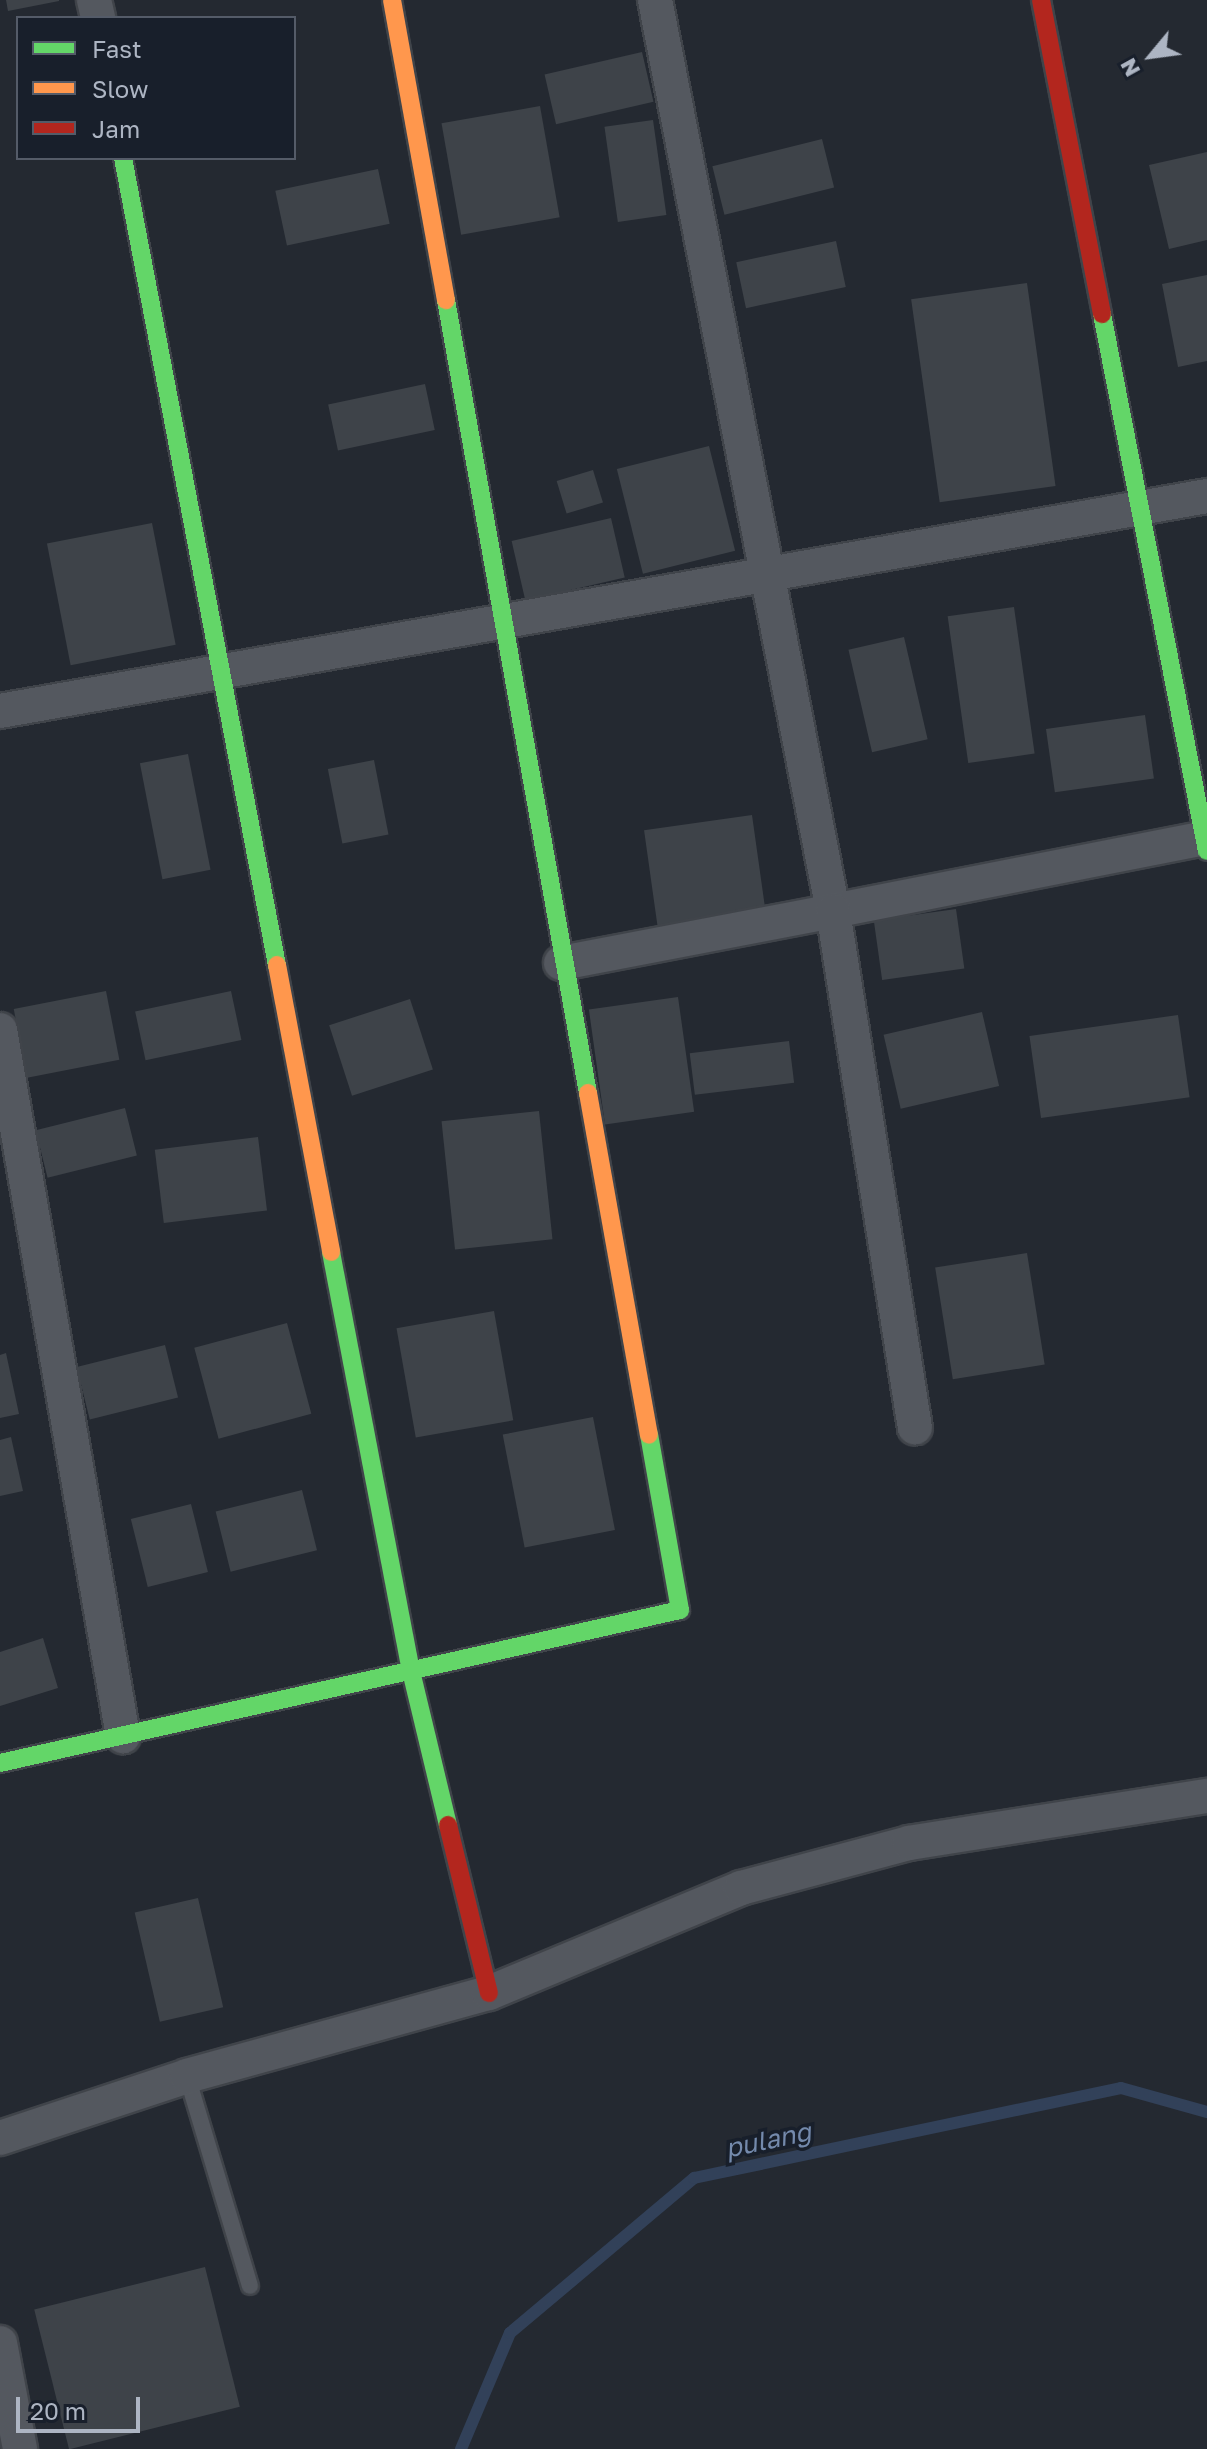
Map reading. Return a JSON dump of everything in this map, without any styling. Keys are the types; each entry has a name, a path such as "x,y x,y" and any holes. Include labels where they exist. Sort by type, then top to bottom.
{"street":[{"path":"0,1763 680,1610 498,622 392,0"},
{"path":"655,0 833,911 915,1428"},
{"path":"561,963 1206,844 1041,0"},
{"path":"123,160 216,673 411,1671 489,1993"},
{"path":"0,711 1207,496"},
{"path":"0,1030 123,1736"},
{"path":"0,2138 187,2076 489,1993 741,1888 909,1843 1207,1796"},
{"path":"0,2343 20,2449"}],"lane":[{"path":"187,2076 250,2286"}],"building":[{"path":"6,0 59,0 59,1 8,11"},
{"path":"642,52 653,102 556,124 545,74"},
{"path":"540,106 560,217 461,235 442,123"},
{"path":"653,120 666,215 618,222 604,127"},
{"path":"822,139 834,188 724,215 712,166"},
{"path":"1207,152 1207,240 1169,249 1149,165"},
{"path":"378,169 390,224 287,246 275,191"},
{"path":"836,241 846,287 746,308 736,262"},
{"path":"1207,275 1207,361 1178,367 1162,284"},
{"path":"1027,283 1056,486 940,502 911,299"},
{"path":"425,384 435,430 338,451 328,405"},
{"path":"709,446 735,551 643,574 617,469"},
{"path":"593,470 603,503 567,514 557,481"},
{"path":"611,518 625,577 525,600 512,541"},
{"path":"152,523 176,645 71,665 47,543"},
{"path":"1014,607 1035,754 968,763 948,616"},
{"path":"904,637 928,739 872,752 848,650"},
{"path":"1145,715 1154,778 1055,792 1046,729"},
{"path":"188,754 211,870 162,879 140,763"},
{"path":"374,760 389,835 342,844 328,769"},
{"path":"752,815 766,917 658,932 644,830"},
{"path":"956,909 964,968 882,980 874,921"},
{"path":"106,991 119,1060 27,1078 14,1009"},
{"path":"231,991 241,1040 146,1060 135,1011"},
{"path":"678,997 694,1112 605,1124 589,1010"},
{"path":"410,999 433,1069 352,1096 329,1025"},
{"path":"982,1012 999,1086 901,1109 884,1035"},
{"path":"1178,1015 1190,1097 1041,1118 1029,1036"},
{"path":"789,1041 794,1083 695,1095 690,1053"},
{"path":"125,1108 137,1156 48,1178 36,1130"},
{"path":"539,1111 552,1239 455,1250 442,1121"},
{"path":"258,1137 267,1210 164,1223 155,1150"},
{"path":"1027,1253 1045,1365 953,1379 935,1268"},
{"path":"494,1311 513,1420 416,1438 397,1328"},
{"path":"287,1323 311,1414 219,1439 194,1348"},
{"path":"165,1345 178,1397 90,1419 77,1367"},
{"path":"6,1353 19,1414 0,1418 0,1355"},
{"path":"593,1417 615,1530 525,1547 503,1435"},
{"path":"11,1437 23,1491 0,1496 0,1440"},
{"path":"302,1490 317,1550 231,1572 216,1512"},
{"path":"191,1504 208,1572 148,1587 131,1519"},
{"path":"43,1638 58,1688 0,1706 0,1652"},
{"path":"198,1898 223,2007 160,2022 135,1913"},
{"path":"205,2267 240,2407 69,2449 34,2310"}],"waterway":[{"name":"pulang","path":"461,2449 510,2333 694,2178 1121,2088 1207,2112"}],"traffic: fast":[{"path":"123,160 277,965"},
{"path":"446,300 588,1093"},
{"path":"1102,314 1207,851"},
{"path":"331,1252 411,1671 448,1825"},
{"path":"0,1763 680,1610 649,1435"}],"traffic: slow":[{"path":"392,0 446,300"},
{"path":"277,965 331,1252"},
{"path":"588,1093 649,1435"}],"traffic: jam":[{"path":"1041,0 1102,314"},
{"path":"448,1825 489,1993"}]}
